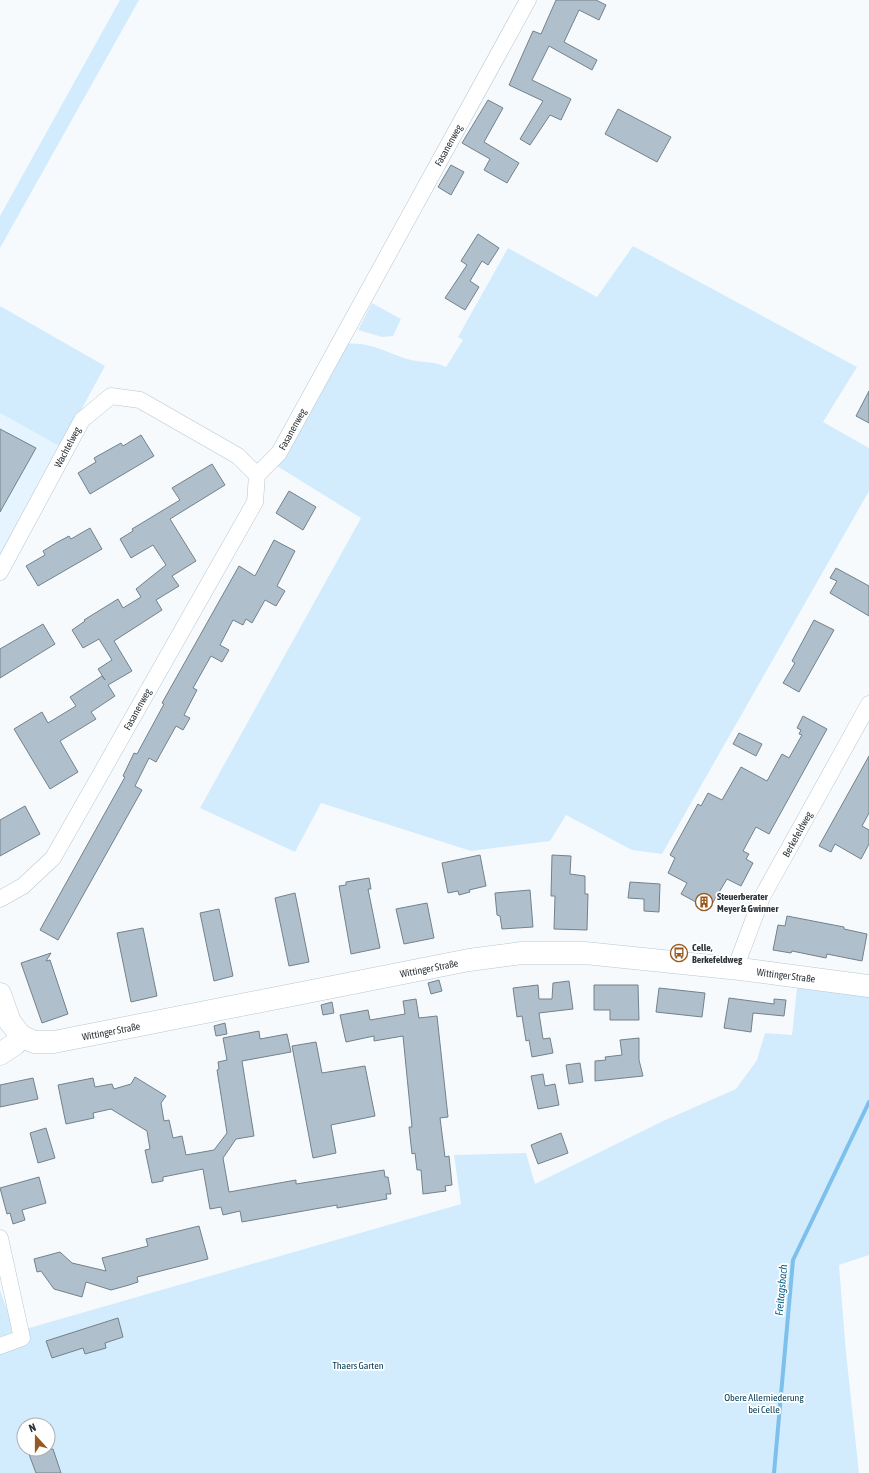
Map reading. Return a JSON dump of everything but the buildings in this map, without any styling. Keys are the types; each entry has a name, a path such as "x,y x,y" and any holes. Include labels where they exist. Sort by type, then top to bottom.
{"main road":[{"name":"Wittinger Straße","path":"20,1036 34,1042 54,1042 469,960 522,953 585,953 735,969 869,986"},
{"path":"0,994 10,1022 20,1036 15,1044 0,1054"}],"street":[{"name":"Fasanenweg","path":"0,899 23,886 53,858 255,502 257,475 279,453 528,0"},
{"name":"Wachtelweg","path":"0,572 82,420 111,396 140,400 238,456 257,475"},
{"name":"Berkefeldweg","path":"735,969 762,897 869,704"},
{"path":"0,1238 22,1338 0,1346"}],"shaded area":[{"path":"0,413 61,447 0,556"}],"green space":[{"path":"120,0 139,0 0,248 0,216"},
{"path":"633,246 857,367 823,422 869,448 869,491 662,854 632,850 566,815 550,841 471,851 321,803 295,852 200,808 361,518 277,466 347,344 363,344 407,359 435,363 446,367 463,340 458,337 508,248 597,297"},
{"path":"372,303 401,319 393,336 382,337 358,330"},
{"path":"0,306 105,366 61,447 0,413"},
{"path":"797,988 869,997 869,1255 839,1265 846,1353 859,1473 0,1473 0,1353 14,1332 0,1337 0,1290 15,1332 461,1204 454,1155 526,1153 535,1184 663,1121 736,1089 757,1060 765,1033 792,1035"}],"waterway":[{"name":"Freitagsbach","path":"774,1473 793,1260 869,1102"}],"place":[{"name":"Steuerberater Meyer & Gwinner","path":"704,902"},
{"name":"Celle, Berkefeldweg","path":"679,953"}],"park label":[{"name":"Thaers Garten","path":"358,1365"},
{"name":"Obere Allerniederung bei Celle","path":"764,1402"}]}
